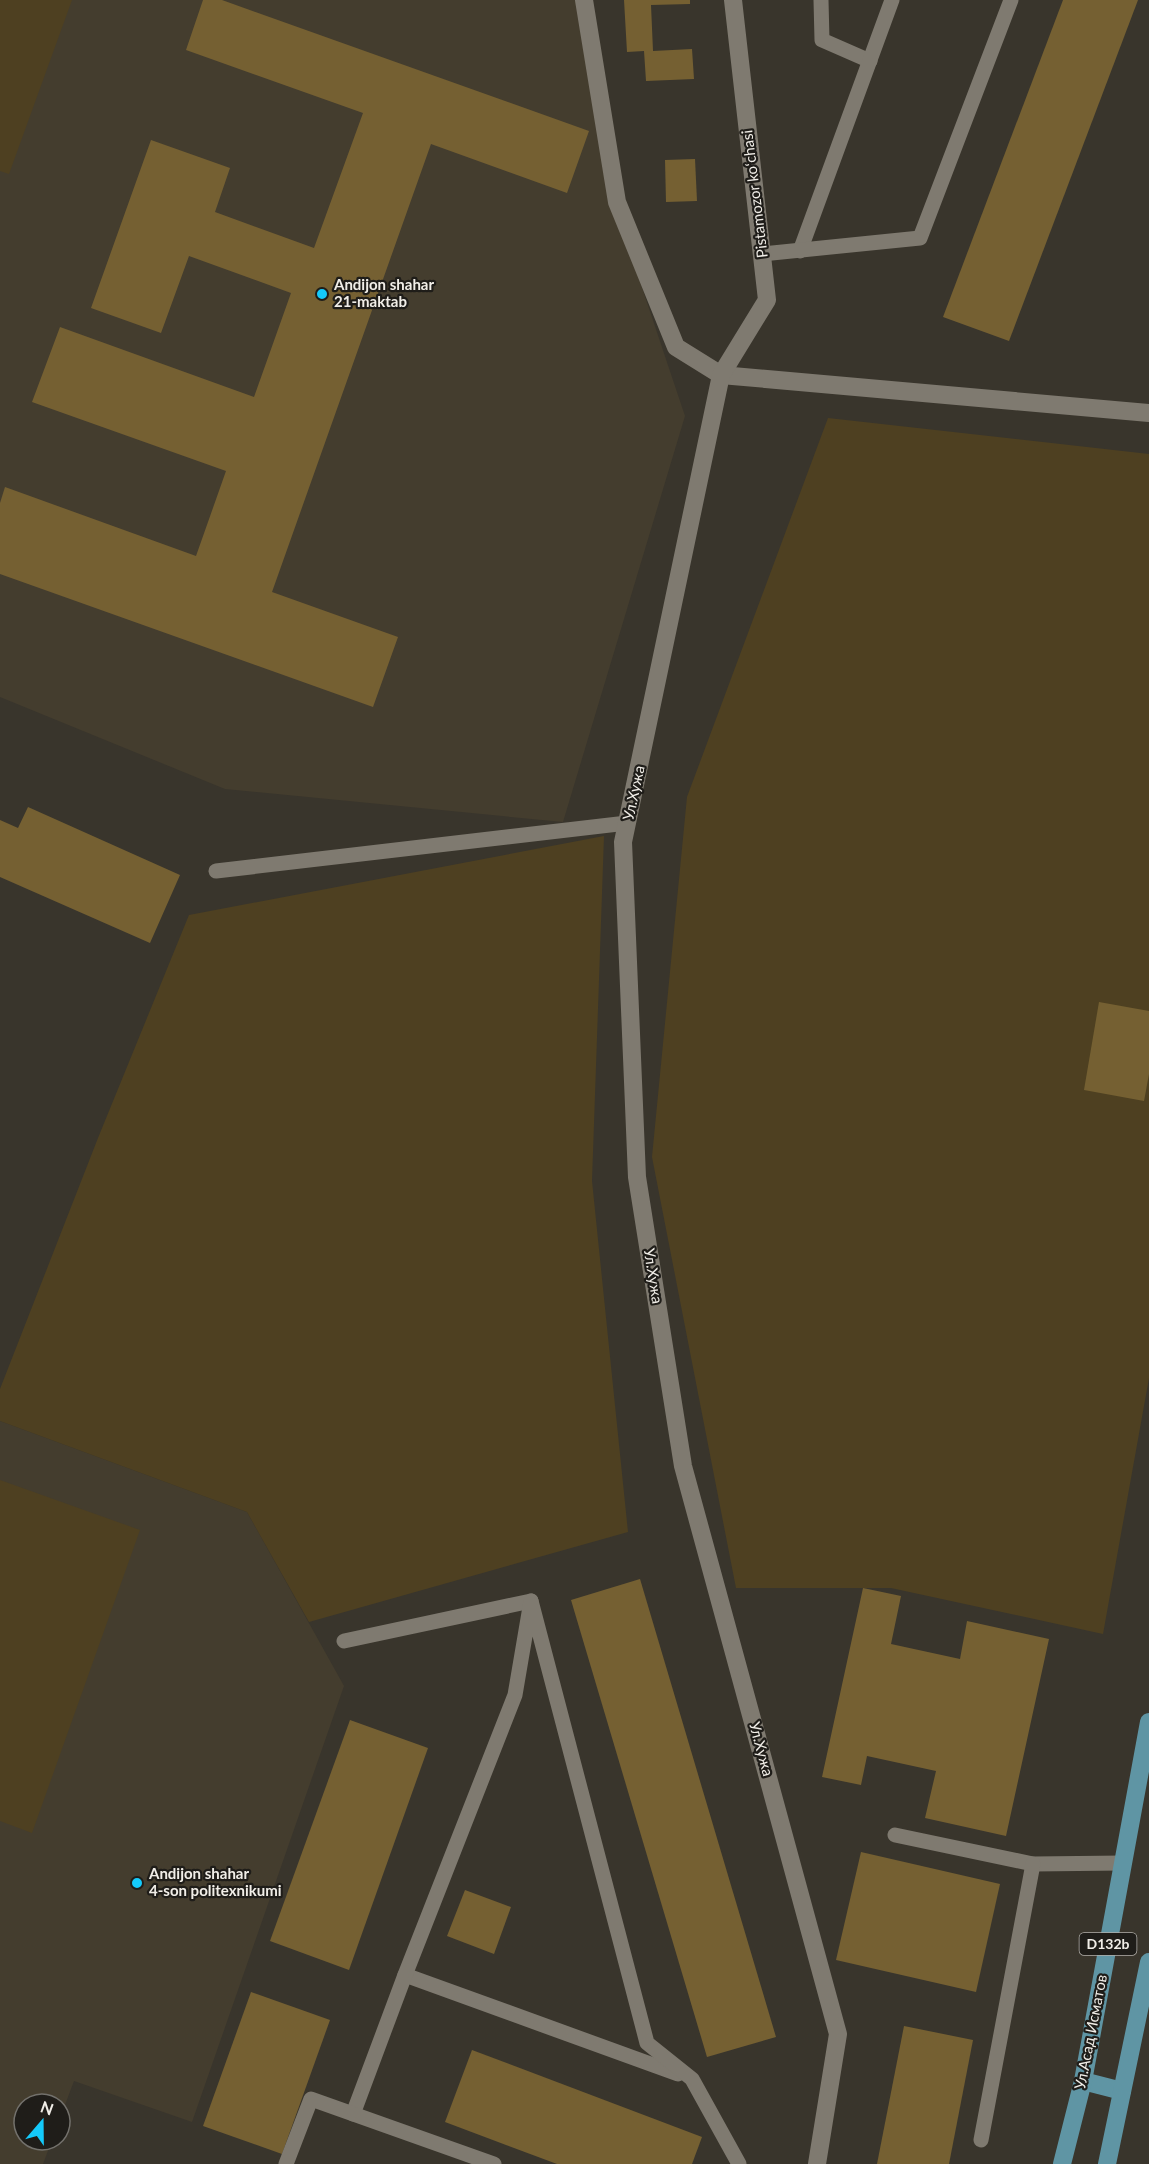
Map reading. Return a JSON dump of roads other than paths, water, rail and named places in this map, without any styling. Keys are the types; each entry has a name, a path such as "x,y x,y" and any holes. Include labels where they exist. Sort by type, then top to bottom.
{"main road":[{"name":"Ул.Асад Исматов","path":"1062,2164 1083,2081 1149,1722"},
{"name":"D132b","path":"1107,2164 1149,1962"},
{"path":"1083,2081 1122,2091"}],"street":[{"path":"584,0 617,202 676,347 721,375 1149,413"},
{"name":"Pistamozor koʻchasi","path":"721,375 767,300 733,0"},
{"name":"Ул.Хужа","path":"721,375 624,842 637,1177 683,1466 838,2034 817,2164"}],"lane":[{"path":"821,0 822,40 870,61"},
{"path":"800,251 892,0"},
{"path":"762,254 920,238 1011,0"},
{"path":"216,871 627,823"},
{"path":"344,1641 531,1600"},
{"path":"353,2114 515,1695 531,1600"},
{"path":"531,1600 647,2043 692,2079 739,2164"},
{"path":"894,1835 1033,1864 1123,1863"},
{"path":"981,2140 1033,1864"},
{"path":"405,1975 692,2079"},
{"path":"286,2164 311,2099 494,2164"}],"place":[{"name":"Andijon shahar 21-maktab","path":"322,294"},
{"name":"Andijon shahar 4-son politexnikumi","path":"137,1883"}]}
